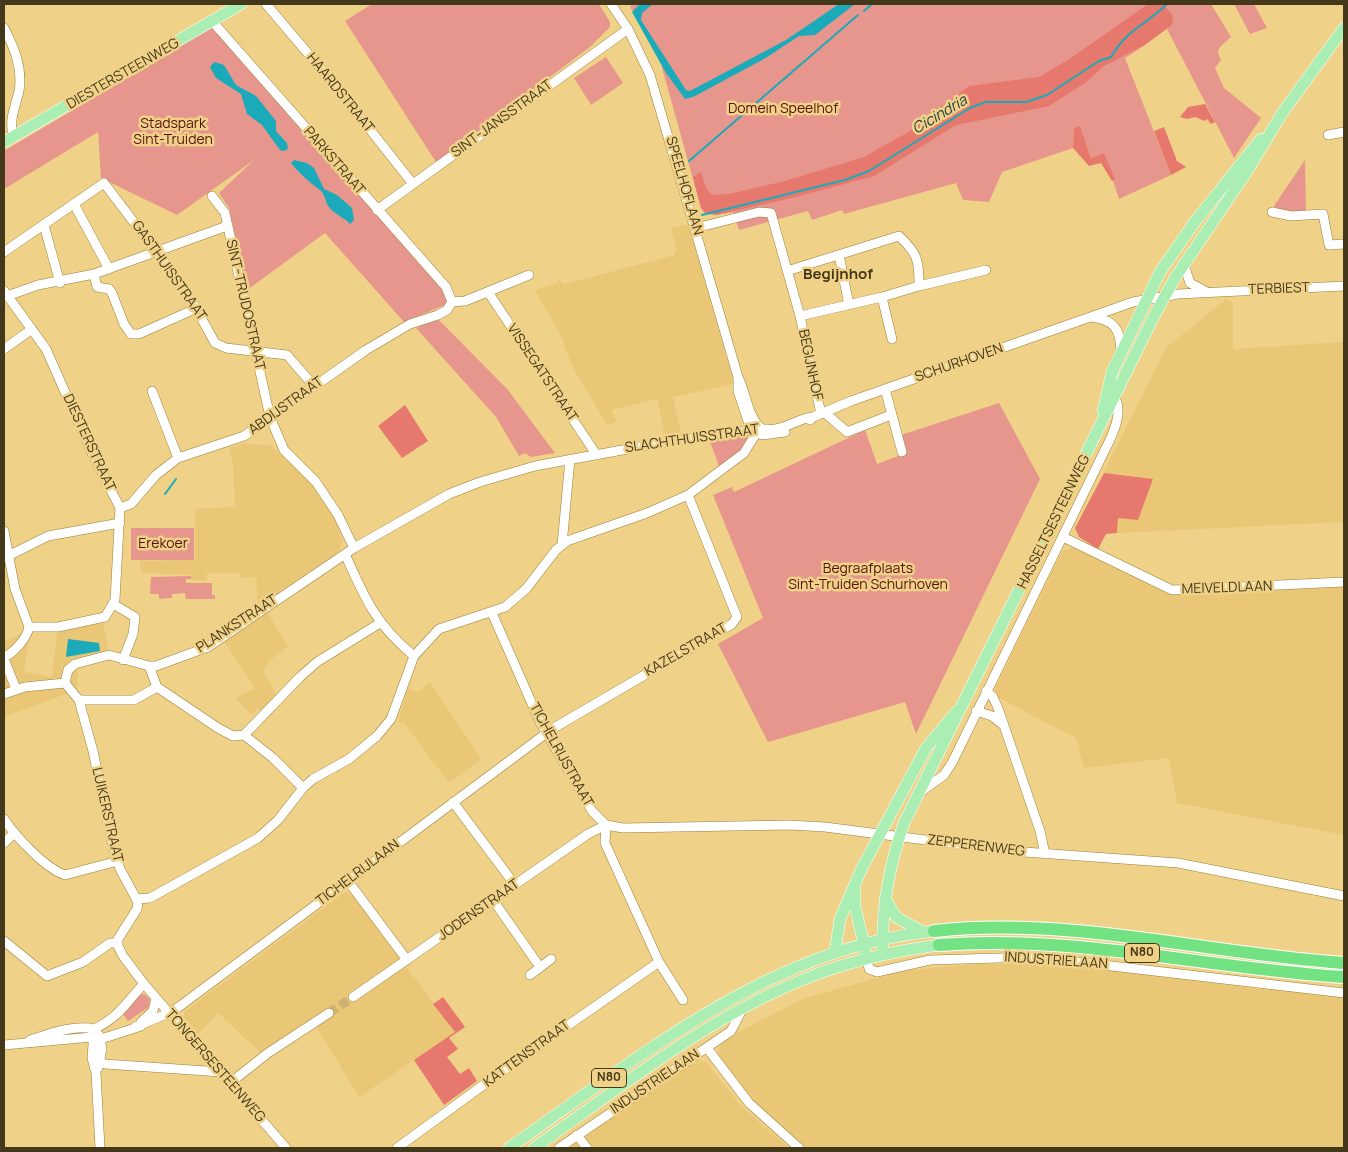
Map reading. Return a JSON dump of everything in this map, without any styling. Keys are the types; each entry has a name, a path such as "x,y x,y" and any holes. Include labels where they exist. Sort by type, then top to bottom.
{"highway":[{"name":"N80","path":"928,931 1018,927 1069,929 1344,963"},
{"name":"N80","path":"939,945 1002,941 1069,944 1248,968 1344,977"}],"main road":[{"name":"DIESTERSTEENWEG","path":"9,139 241,4"},
{"name":"HASSELTSESTEENWEG","path":"835,952 840,919 880,833 926,748 955,714 1102,417 1108,383 1154,281 1174,249 1230,176 1283,112 1344,28"},
{"name":"HASSELTSESTEENWEG","path":"883,954 882,938 885,896 892,860 918,793 947,740 1165,295 1246,173 1283,112"},
{"name":"HASSELTSESTEENWEG","path":"855,885 855,906 867,958"},
{"path":"885,896 896,917 928,931"},
{"name":"N80","path":"509,1148 664,1040 736,994 792,968 835,952 882,938 928,931"},
{"name":"N80","path":"534,1148 672,1052 743,1008 807,978 867,958 939,945"}],"street":[{"name":"HAARDSTRAAT","path":"266,4 338,89 413,184"},
{"name":"SPEELHOFLAAN","path":"611,4 628,29 650,75 738,376 745,390 756,430"},
{"name":"PARKSTRAAT","path":"212,21 446,288 452,302"},
{"path":"4,28 13,46 19,71 19,90 11,117 9,139"},
{"name":"SINT-JANSSTRAAT","path":"377,210 628,29"},
{"path":"1328,135 1344,132"},
{"name":"GASTHUISSTRAAT","path":"74,204 104,183 158,251 197,308 215,343 226,348 287,355 314,385"},
{"name":"SINT-TRUDOSTRAAT","path":"212,196 225,214 270,417 284,450 316,482 338,515 354,548"},
{"path":"4,252 74,204 109,269"},
{"name":"BEGIJNHOF","path":"696,228 767,212 771,213 800,316 819,414"},
{"path":"1272,212 1291,216 1323,214 1328,245 1344,244"},
{"path":"44,225 60,282"},
{"path":"5,294 38,285 94,274 227,226"},
{"path":"787,271 898,236 912,248 917,257 919,286"},
{"path":"839,255 849,305"},
{"name":"TERBIEST","path":"1184,265 1190,283 1199,290 1213,292"},
{"name":"BEGIJNHOF","path":"800,316 986,270"},
{"path":"94,274 97,287 109,289 112,293 124,324 131,334 139,334 197,308"},
{"path":"452,302 466,301 529,275"},
{"name":"TERBIEST","path":"1165,295 1344,286"},
{"name":"VISSEGATSTRAAT","path":"488,292 596,454"},
{"name":"DIESTERSTRAAT","path":"5,294 46,348 92,453 120,508 112,606"},
{"name":"SCHURHOVEN","path":"756,430 769,436 786,432 809,422 819,414 885,389 953,367 1089,317 1147,298 1165,295"},
{"path":"882,297 892,339"},
{"name":"ABDIJSTRAAT","path":"120,508 131,504 156,475 178,458 244,436 314,385 388,336 410,324 443,312 452,302"},
{"path":"1089,317 1106,320 1113,326 1120,336 1122,352"},
{"path":"4,349 32,329"},
{"path":"885,389 902,452"},
{"path":"152,391 178,458"},
{"path":"918,793 944,775 1063,537 1116,422 1119,410 1115,398"},
{"path":"819,414 847,432 891,415"},
{"path":"96,1035 121,1012 144,984 122,956 118,943 121,932 137,910 136,899 150,898 258,838 278,820 303,788 313,779 349,760 387,725 395,712 414,656 439,629 492,613 516,599 567,541 688,495 744,452 756,430"},
{"name":"SLACHTHUISSTRAAT","path":"354,548 422,507 449,494 513,471 596,454 756,430"},
{"path":"562,545 570,459"},
{"name":"KAZELSTRAAT","path":"547,734 732,624 737,617 688,495"},
{"path":"7,556 48,536 120,523"},
{"path":"4,531 7,556 29,628 28,633 10,655 4,658 7,675 16,689"},
{"name":"MEIVELDLAAN","path":"1063,537 1172,590 1344,582"},
{"name":"PLANKSTRAAT","path":"65,683 68,670 75,664 111,656 149,666 156,666 208,646 354,548"},
{"path":"345,554 363,596 380,623 414,656"},
{"path":"29,628 58,627 105,617 112,606 135,617 133,634 123,660"},
{"name":"TICHELRIJSTRAAT","path":"492,613 547,734 592,811 606,825"},
{"path":"149,666 157,687 233,736 244,735 317,662 380,623"},
{"path":"4,694 16,689 65,683"},
{"name":"LUIKERSTRAAT","path":"65,683 79,700 93,751 112,842 118,861 136,899"},
{"path":"79,700 134,700 157,687"},
{"path":"986,691 993,697 1040,831 1045,854"},
{"path":"976,711 992,716 1002,724"},
{"name":"TICHELRIJLAAN","path":"96,1035 119,1033 172,1016 453,802 547,734"},
{"path":"244,735 273,758 303,788"},
{"path":"453,802 515,885"},
{"path":"4,819 14,833 56,872 65,875 118,861"},
{"path":"606,825 605,843 659,962 682,1000"},
{"name":"ZEPPERENWEG","path":"606,825 623,828 789,825 880,833 1045,854 1178,863 1344,896"},
{"name":"JODENSTRAAT","path":"353,997 588,834 606,825"},
{"path":"4,843 14,833"},
{"path":"348,881 407,960"},
{"path":"493,900 540,967"},
{"path":"4,941 47,976 83,962 110,943 118,943"},
{"name":"INDUSTRIELAAN","path":"867,958 869,969 877,972 930,960 1034,957 1344,993"},
{"path":"530,975 551,959"},
{"name":"KATTENSTRAAT","path":"397,1148 504,1070 659,962"},
{"name":"TONGERSESTEENWEG","path":"144,984 286,1148"},
{"path":"135,1027 152,1012 156,998"},
{"name":"INDUSTRIELAAN","path":"559,1148 731,1030 743,1008"},
{"path":"230,1083 268,1053 329,1013"},
{"path":"4,1045 18,1044 85,1026 96,1035 100,1148"},
{"path":"98,1059 119,1033"},
{"path":"707,1048 749,1104 799,1148"},
{"path":"98,1059 221,1072"},
{"path":"577,1135 586,1148"}],"shaded area":[{"path":"1148,4 1163,4 1173,16 1172,25 1145,45 1104,66 1085,83 1049,106 956,125 874,176 792,198 716,215 705,213 701,208 693,177 701,172 706,188 712,195 729,194 785,181 864,157 912,130 969,86 1039,77 1074,56"},
{"path":"1205,104 1215,122 1211,124 1207,119 1205,121 1195,117 1187,119 1180,117 1188,107"},
{"path":"1080,126 1091,158 1104,153 1115,179 1112,181 1101,163 1089,166 1073,148 1074,128"},
{"path":"1164,127 1177,161 1186,167 1171,175 1154,131"},
{"path":"688,224 734,384 673,397 682,436 666,439 657,399 612,410 616,421 608,426 574,370 560,334 535,290 558,283 558,279 564,284 675,255 674,251 677,250 671,228"},
{"path":"1226,299 1233,303 1233,349 1344,342 1344,522 1117,533 1118,518 1153,479 1104,473 1109,461 1166,348"},
{"path":"405,405 428,441 402,458 378,426"},
{"path":"242,444 270,445 311,482 337,523 342,541 339,552 258,606 256,577 240,578 240,573 207,573 206,581 191,580 191,575 141,573 140,561 195,560 195,509 235,507 233,463 229,448"},
{"path":"1104,473 1153,479 1138,520 1118,518 1117,533 1106,534 1098,549 1079,537 1075,528"},
{"path":"1075,547 1166,592 1344,587 1344,835 1177,803 1169,758 1084,768 1076,738 997,697 994,691 1062,551"},
{"path":"267,612 288,646 269,661 263,671 277,695 261,713 258,708 251,714 235,698 255,688 224,641"},
{"path":"102,616 110,658 78,665 77,690 4,717 4,642 30,629 24,672 52,677 58,624"},
{"path":"430,682 481,759 449,783 404,723 398,722 408,688 419,692"},
{"path":"345,892 352,894 455,1032 359,1097 316,1026 262,1054 218,1013 198,1034 184,1018 184,1012"},
{"path":"970,964 1071,964 1260,989 1344,995 1344,1148 807,1148 745,1093 720,1060 718,1049 738,1032 805,998 902,971"},
{"path":"443,997 465,1027 449,1038 458,1049 447,1057 460,1074 469,1068 477,1081 444,1105 414,1060 455,1032 433,1004"},
{"path":"696,1060 707,1063 741,1106 789,1148 568,1148"}],"green space":[{"path":"372,4 599,4 610,22 610,27 590,47 436,162 345,21"},
{"name":"Domein Speelhof","path":"633,4 1211,4 1231,37 1219,48 1218,53 1221,60 1215,68 1224,88 1261,118 1234,158 1167,29 1172,25 1168,10 1145,45 1125,58 1171,175 1119,199 1104,153 1091,158 1080,127 1074,128 1073,148 1002,172 989,202 963,200 956,183 844,214 842,210 812,220 808,211 739,230 733,212 716,215 705,213 701,208 661,64 630,6"},
{"path":"1234,4 1254,4 1267,28 1250,34"},
{"name":"Stadspark Sint-Truiden","path":"213,27 443,290 447,299 445,305 404,322 325,233 247,290 229,208 219,193 254,160 177,215 101,178 98,132 4,189 4,151"},
{"path":"606,57 623,83 591,105 574,78"},
{"path":"1305,160 1306,213 1289,213 1277,209 1274,206"},
{"path":"437,318 508,390 555,453 531,457 525,453 519,456 496,417 416,328"},
{"name":"Begraafplaats Sint-Truiden Schurhoven","path":"999,403 1040,479 916,734 905,702 768,742 718,644 763,618 713,495 732,487 734,492 865,430 877,464 901,455 895,437"},
{"path":"744,435 748,438 742,450 719,466 709,439"},
{"name":"Erekoer","path":"131,528 194,528 194,560 131,560"},
{"path":"191,576 191,579 186,579 186,583 212,583 212,595 215,595 215,599 186,599 185,593 172,594 172,598 159,599 159,594 150,594 151,577"},
{"path":"144,994 150,999 149,1007 128,1021 123,1014 139,995"}],"water":[{"path":"640,4 653,4 642,13 641,20 686,90 690,91 786,40 839,4 855,4 815,35 799,36 764,59 693,97 685,99 666,73 632,12"},
{"path":"214,62 224,65 236,85 256,96 276,121 276,131 287,143 288,149 280,150 262,125 247,114 241,94 216,78 210,67"},
{"path":"294,160 307,163 314,168 324,189 337,195 352,208 354,220 350,224 331,210 322,191 305,178 291,163"},
{"path":"68,639 99,643 100,651 66,657"}],"waterway":[{"path":"864,11 872,4"},
{"name":"Cicindria","path":"702,215 845,180 869,171 970,108 986,102 1026,102 1047,95 1099,61 1111,57 1124,39 1167,4"},
{"path":"689,161 858,15"},
{"path":"165,494 176,479"}],"tunnel":[{"path":"329,1013 353,997"}],"district":[{"name":"Begijnhof","path":"838,275"}]}
